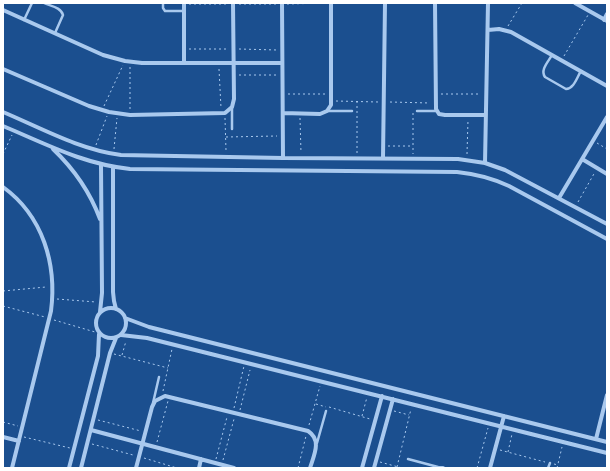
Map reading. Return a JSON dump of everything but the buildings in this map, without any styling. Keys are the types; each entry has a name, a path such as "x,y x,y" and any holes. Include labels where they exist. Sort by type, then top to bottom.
{"street":[{"path":"282,3 283,158"},
{"path":"283,113 320,114 327,111 332,101 331,3"},
{"path":"383,158 385,3"},
{"path":"435,3 435,103 437,111 445,116 486,115"},
{"path":"485,163 488,3"},
{"path":"575,3 605,20 607,14"},
{"path":"184,4 184,63"},
{"path":"3,69 89,106 117,114 223,114 232,107 234,99 233,4"},
{"path":"3,10 103,55 130,62 282,63"},
{"path":"488,30 505,30 607,86"},
{"path":"3,112 94,150 128,156 383,158 467,160 485,163 505,170 607,224"},
{"path":"559,198 607,117"},
{"path":"3,126 75,158 113,168 466,173 488,178 509,186 607,238"},
{"path":"50,146 66,162 81,181 101,222"},
{"path":"582,159 607,174"},
{"path":"69,468 98,356 99,334 95,321 100,312 101,303 101,165"},
{"path":"113,168 113,292 116,309"},
{"path":"3,188 22,204 37,225 47,248 53,286 51,311 12,468"},
{"path":"99,334 105,338 116,338 121,335 125,329 125,318 122,312 116,309 108,308 100,312"},
{"path":"125,318 157,329 607,442"},
{"path":"121,335 147,338 174,344 607,453"},
{"path":"81,468 110,353 116,338"},
{"path":"596,439 607,395"},
{"path":"362,468 382,396"},
{"path":"136,468 152,407 155,401 162,397 169,397 308,431 315,438 316,445 310,468"},
{"path":"374,468 393,399"},
{"path":"490,468 504,416"},
{"path":"91,430 234,468"},
{"path":"3,436 19,438"},
{"path":"199,468 201,459"},
{"path":"435,468 442,468"}],"lane":[{"path":"24,20 32,3"},
{"path":"44,3 62,12 63,15 55,34"},
{"path":"163,3 163,8 165,11 184,11"},
{"path":"552,55 543,71 543,74 545,77 566,89 572,87 581,71"},
{"path":"232,107 232,129"},
{"path":"327,111 352,111"},
{"path":"415,111 437,111"},
{"path":"152,407 159,377"},
{"path":"316,445 326,411"},
{"path":"408,459 442,468"},
{"path":"548,468 550,463"}],"path":[{"path":"184,4 347,3"},
{"path":"505,30 522,3"},
{"path":"562,60 590,12"},
{"path":"184,49 282,50"},
{"path":"102,110 125,61"},
{"path":"130,62 130,115"},
{"path":"219,63 226,137 226,157"},
{"path":"234,75 282,74"},
{"path":"283,94 332,94"},
{"path":"435,94 487,94"},
{"path":"332,101 435,103"},
{"path":"357,101 357,158"},
{"path":"413,102 413,107"},
{"path":"413,159 415,111"},
{"path":"94,150 109,112"},
{"path":"300,113 301,158"},
{"path":"114,154 117,114"},
{"path":"467,160 469,115"},
{"path":"3,154 14,130"},
{"path":"226,137 283,136"},
{"path":"593,141 607,149"},
{"path":"383,146 413,146"},
{"path":"575,207 597,168"},
{"path":"3,291 53,286"},
{"path":"53,299 101,303"},
{"path":"121,356 128,335"},
{"path":"162,397 174,344"},
{"path":"110,353 168,368"},
{"path":"222,465 245,362"},
{"path":"215,463 251,364"},
{"path":"298,468 321,381"},
{"path":"361,416 368,393"},
{"path":"156,447 169,397"},
{"path":"315,404 375,420"},
{"path":"397,466 412,404"},
{"path":"390,410 410,415"},
{"path":"93,419 145,432"},
{"path":"3,422 22,428"},
{"path":"478,468 489,423"},
{"path":"508,452 514,430"},
{"path":"19,438 74,449"},
{"path":"88,442 177,468"},
{"path":"557,468 563,442"},
{"path":"495,449 558,466"},
{"path":"376,461 402,468"}]}
